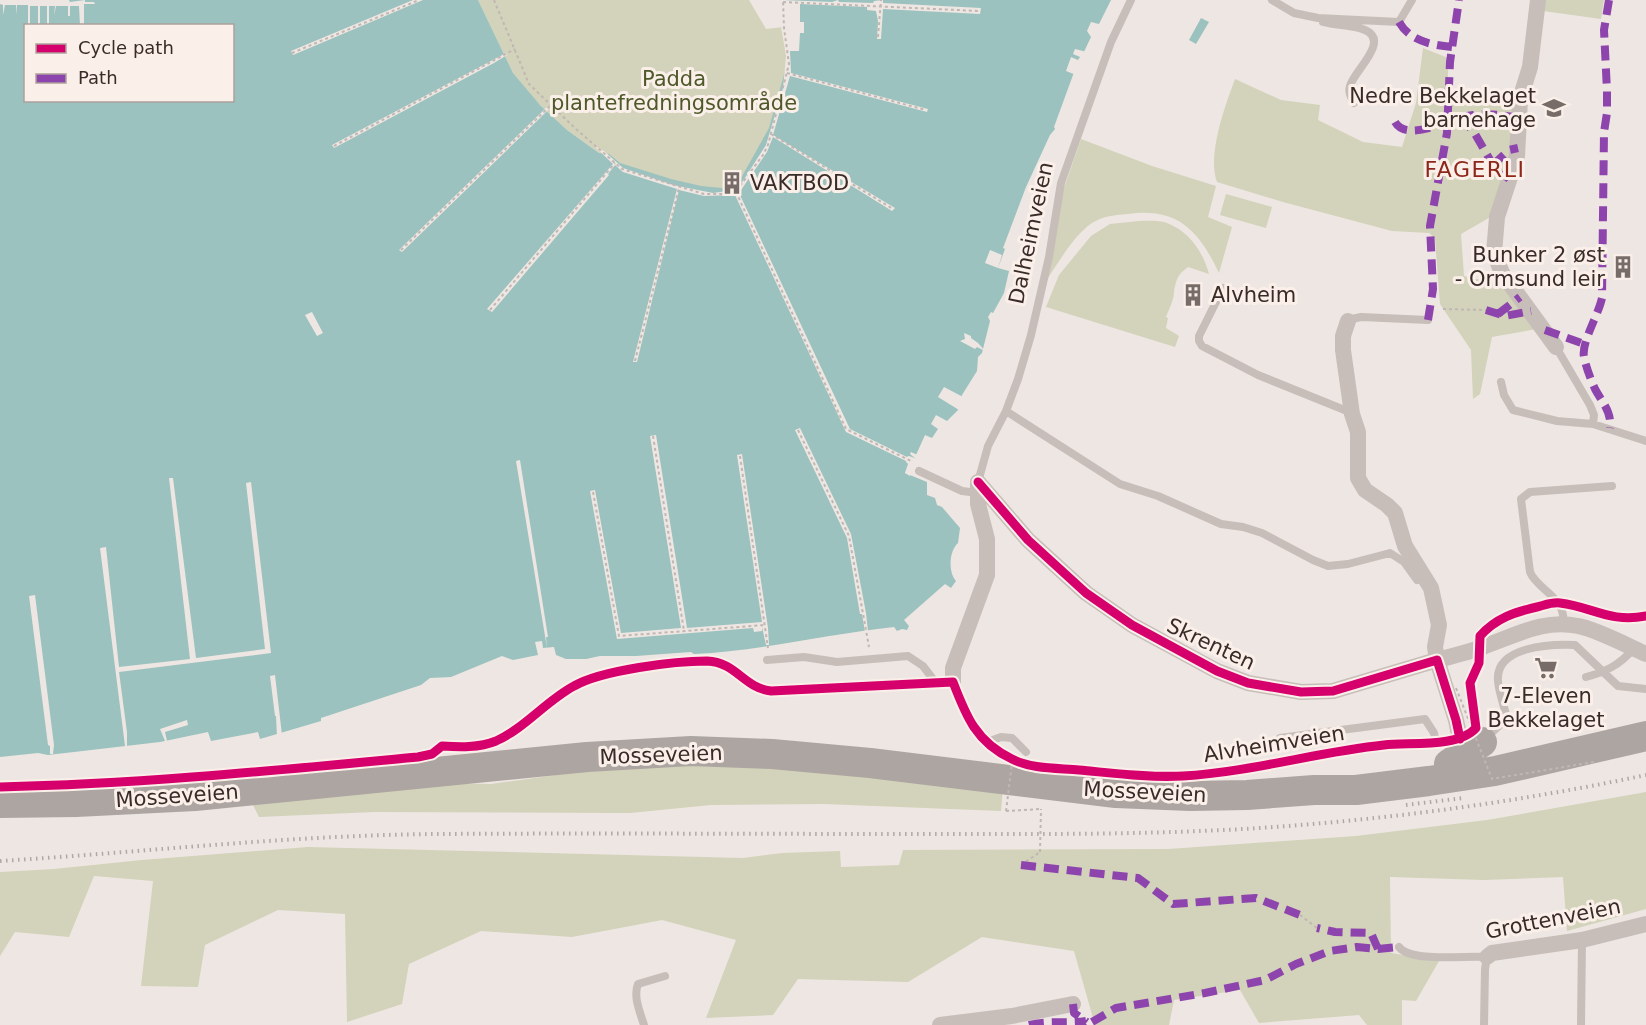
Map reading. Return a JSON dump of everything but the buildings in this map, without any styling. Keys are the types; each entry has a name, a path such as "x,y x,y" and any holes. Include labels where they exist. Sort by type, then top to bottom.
{"highway":[{"name":"Mosseveien","path":"1314,790 1457,747 1541,745 1646,721"},
{"name":"Mosseveien","path":"2,802 76,802 195,796 576,758 691,751 772,754 842,760 1078,789 1154,795 1247,795 1314,790 1356,790 1495,771 1646,736"}],"street":[{"path":"1538,0 1530,67 1520,99 1517,156 1497,217 1494,253 1502,273 1556,347"},
{"path":"1347,319 1343,350 1352,414 1358,432 1360,483 1365,490 1395,513 1405,546 1431,588 1439,625 1435,647 1437,660 1453,709 1457,747"},
{"name":"Skrenten","path":"978,487 1028,540 1086,593 1132,625 1217,671 1248,683 1285,691 1333,691 1475,650 1544,624 1580,626 1640,651"},
{"name":"Dalheimveien","path":"944,683 953,668 987,575 987,539 980,516 978,487"},
{"name":"Grottenveien","path":"1487,957 1492,953 1582,940 1646,924"},
{"path":"940,1025 1012,1016 1072,1004"}],"lane":[{"name":"Dalheimveien","path":"978,487 988,446 1006,411 1018,380 1036,316 1049,257 1061,183 1110,42 1131,0"},
{"path":"1272,0 1294,13 1318,18 1399,22 1412,0"},
{"path":"1318,18 1327,23 1363,29 1372,36 1374,43 1371,53 1350,83 1350,96 1354,103"},
{"path":"1223,288 1199,336 1202,346 1258,375 1352,414"},
{"path":"1347,319 1361,317 1428,320"},
{"path":"1556,347 1590,405 1594,415 1593,424"},
{"path":"1501,382 1504,395 1513,410 1557,421 1593,424 1646,441"},
{"path":"1006,411 1120,484 1164,499 1221,524 1262,533 1328,566 1348,564 1390,553 1404,562 1430,598 1434,600"},
{"path":"919,471 962,491 978,487"},
{"path":"1563,624 1564,616 1551,592 1532,578 1521,499 1530,492 1612,486"},
{"path":"1280,738 1425,719 1434,733 1457,747 1507,718 1497,680 1500,666 1506,659 1520,651 1550,644 1575,645 1618,686 1646,689"},
{"path":"1586,677 1602,673 1640,651"},
{"path":"768,660 804,657 837,662 908,656 944,683"},
{"path":"987,742 1001,737 1012,738 1026,752"},
{"path":"1581,1025 1582,940"},
{"name":"Grottenveien","path":"1399,947 1405,953 1419,957 1487,957"},
{"path":"1484,1025 1487,957"},
{"path":"644,1025 636,987 644,981 665,976"}],"path":[{"path":"292,53 418,0"},
{"path":"494,0 529,84 551,105 622,170 704,194 736,191 763,155 771,134 789,64 783,1 980,11"},
{"path":"878,37 880,0"},
{"path":"334,146 515,50"},
{"path":"787,73 926,110"},
{"path":"401,250 551,105"},
{"path":"771,134 893,209"},
{"path":"490,310 615,163"},
{"path":"726,185 730,193"},
{"path":"635,361 679,188"},
{"path":"736,191 846,429 907,459"},
{"path":"1443,309 1486,310"},
{"path":"798,430 849,536 872,659"},
{"path":"653,436 684,631"},
{"path":"740,456 768,660"},
{"path":"593,492 618,636 765,625"},
{"path":"1557,603 1609,617 1626,619 1646,616"},
{"path":"1456,688 1492,779 1594,762"},
{"path":"1457,747 1476,728 1472,700"},
{"path":"987,742 1012,759 1023,762"},
{"path":"1012,763 1006,811 1041,809 1040,852 1021,865"},
{"path":"1300,915 1317,928"}],"green space":[{"name":"Padda plantefredningsområde","path":"478,0 749,0 766,29 783,27 786,68 768,139 746,177 734,189 668,187 599,153 567,130 537,102 513,73"},
{"path":"1545,0 1604,0 1601,19 1543,11"},
{"path":"1423,48 1448,58 1448,91 1515,99 1515,139 1494,215 1461,234 1464,276 1502,285 1537,329 1492,337 1480,394 1473,399 1471,350 1440,304 1435,238 1429,233 1392,231 1217,182 1214,171 1218,130 1235,79 1281,100 1320,105 1318,120 1363,142 1402,147 1416,103"},
{"path":"1081,139 1152,166 1216,186 1208,217 1232,227 1219,273 1203,245 1185,225 1160,214 1123,214 1100,219 1085,228 1046,281 1062,194"},
{"path":"1226,194 1272,207 1266,228 1220,215"},
{"path":"1139,221 1164,222 1189,237 1203,258 1209,274 1188,267 1181,273 1175,284 1166,317 1168,318 1166,328 1179,336 1175,347 1046,307 1059,275 1091,236 1110,224"},
{"path":"663,760 1003,787 1001,811 824,804 711,805 630,813 374,812 259,817 253,805 436,783 491,784"},
{"path":"1646,792 1646,909 1567,931 1563,877 1484,880 1390,877 1391,953 1439,961 1416,1001 1402,1000 1402,1025 1367,1025 1359,1015 1259,1023 1240,990 1174,1000 1169,1025 1095,1025 1074,951 982,937 908,982 798,979 773,1015 706,1018 736,940 662,920 572,937 481,931 409,964 402,1004 347,1022 345,914 278,910 205,945 198,987 141,986 153,881 94,876 69,937 15,932 0,956 0,872 308,847 743,858 782,853 840,851 841,867 899,865 903,850 1168,849 1356,836 1487,820"}],"water":[{"path":"0,0 478,0 513,73 540,105 567,130 599,153 609,154 620,163 701,186 733,189 769,128 787,64 785,0 1111,0 1099,24 1091,22 1087,31 1091,37 1073,75 1055,129 1026,187 1003,248 1005,249 998,268 1009,271 1004,293 993,313 991,312 988,317 990,321 982,353 978,357 977,371 962,395 958,410 947,421 936,415 931,424 938,429 932,438 925,435 916,455 917,459 909,456 906,462 909,464 905,473 927,482 927,495 935,498 937,505 942,507 960,528 958,543 953,551 951,562 953,577 956,581 951,588 945,584 904,620 909,626 907,630 897,631 894,627 719,652 600,656 586,659 566,659 556,655 554,647 543,648 542,641 535,642 538,655 513,660 502,656 451,677 430,678 421,685 321,718 321,721 260,739 258,732 211,741 208,732 160,742 48,755 38,753 0,757"},
{"path":"1201,18 1209,22 1196,44 1189,40"}],"pier":[{"path":"0,0 69,0 70,2 85,0 85,2 95,4 84,4 84,24 80,24 79,6 70,6 70,16 68,16 68,6 56,6 54,16 55,6 49,6 49,24 47,24 47,6 40,6 40,24 38,24 38,6 30,6 30,24 28,24 28,5 17,5 17,15 16,5 5,5 3,15 3,5 0,4"},
{"path":"413,0 423,0 293,55 291,51"},
{"path":"782,0 832,2 838,0 839,2 873,3 883,0 883,3 981,8 980,14 883,9 881,39 877,39 876,11 867,10 867,7 800,4 800,22 804,22 804,33 800,33 799,51 790,51 791,73 928,109 927,112 790,76 773,135 895,208 892,211 773,137 767,152 739,193 850,429 907,457 916,459 910,454 911,452 920,456 918,462 910,460 912,464 910,476 905,473 908,464 906,461 846,432 735,195 704,196 679,190 637,362 633,362 677,189 623,172 615,165 609,175 492,312 487,309 613,164 594,146 604,151 623,168 673,185 713,193 727,191 741,184 766,145 783,88 786,56 780,21"},
{"path":"1075,49 1087,52 1076,75 1066,71 1071,57 1078,60 1080,57 1073,54"},
{"path":"506,53 507,55 494,63 334,148 332,145"},
{"path":"547,107 549,109 538,120 402,252 399,250"},
{"path":"990,250 1002,255 998,268 985,263"},
{"path":"312,312 323,333 317,336 305,315"},
{"path":"964,333 971,336 985,351 977,347 975,349 960,341 965,339"},
{"path":"944,387 965,398 959,410 938,397"},
{"path":"800,428 851,534 866,613 868,631 865,632 847,538 795,430"},
{"path":"656,435 687,628 762,622 737,455 742,454 769,645 766,645 762,627 762,631 754,632 753,628 617,639 590,491 595,490 621,633 681,628 650,436"},
{"path":"520,460 548,637 546,637 547,648 516,461"},
{"path":"169,478 173,478 196,658 265,649 246,483 251,482 271,653 119,672 127,732 127,746 125,746 100,548 106,547 119,667 190,659"},
{"path":"35,595 54,745 53,754 50,754 48,745 29,596"},
{"path":"275,675 282,735 277,737 270,676"},
{"path":"187,720 188,725 165,732 167,741 165,741 160,729"}],"railway":[{"path":"0,861 384,835 1082,834 1243,829 1445,810 1646,775"},
{"path":"1406,805 1463,798"}],"marked path":[{"path":"1428,320 1433,289 1430,226 1447,133 1450,62 1459,0"},
{"path":"1609,0 1604,30 1607,113 1604,132 1602,298 1584,351 1592,382 1608,412 1610,428"},
{"path":"1399,22 1415,38 1436,45 1452,47"},
{"path":"1395,122 1401,128 1420,130 1473,115 1519,118"},
{"path":"1461,117 1475,134 1493,165 1509,179"},
{"path":"1493,165 1509,150 1518,148"},
{"path":"1498,314 1520,297"},
{"path":"1486,310 1505,316 1531,311"},
{"path":"1545,330 1584,344"},
{"path":"1021,865 1138,878 1173,904 1256,898 1300,915"},
{"path":"1092,1022 1116,1008 1265,980 1296,964 1330,951 1357,947 1378,949 1371,933 1335,932 1317,928"},
{"path":"1378,949 1399,947"},
{"path":"1073,1004 1074,1013 1087,1022"},
{"path":"1029,1025 1086,1021"}],"cycle path":[{"path":"978,482 1028,540 1086,593 1132,625 1217,671 1248,683 1301,692 1333,691 1437,660 1460,739"},
{"name":"Alvheimveien","path":"0,787 157,780 418,757 432,754 442,746 476,746 507,736 554,699 586,680 639,667 707,661 717,662 754,685 771,691 953,682 968,717 981,736 989,745 1019,762 1045,768 1144,776 1208,774 1359,748 1458,739 1476,728 1470,683 1479,663 1480,636 1499,620 1554,603 1572,605 1612,616 1633,618 1646,616"}],"place":[{"name":"Nedre Bekkelaget barnehage","path":"1554,108"},
{"name":"VAKTBOD","path":"732,183"},
{"name":"Bunker 2 øst - Ormsund leir","path":"1623,267"},
{"name":"Alvheim","path":"1193,295"},
{"name":"7-Eleven Bekkelaget","path":"1546,668"}],"district":[{"name":"FAGERLI","path":"1475,169"}]}
